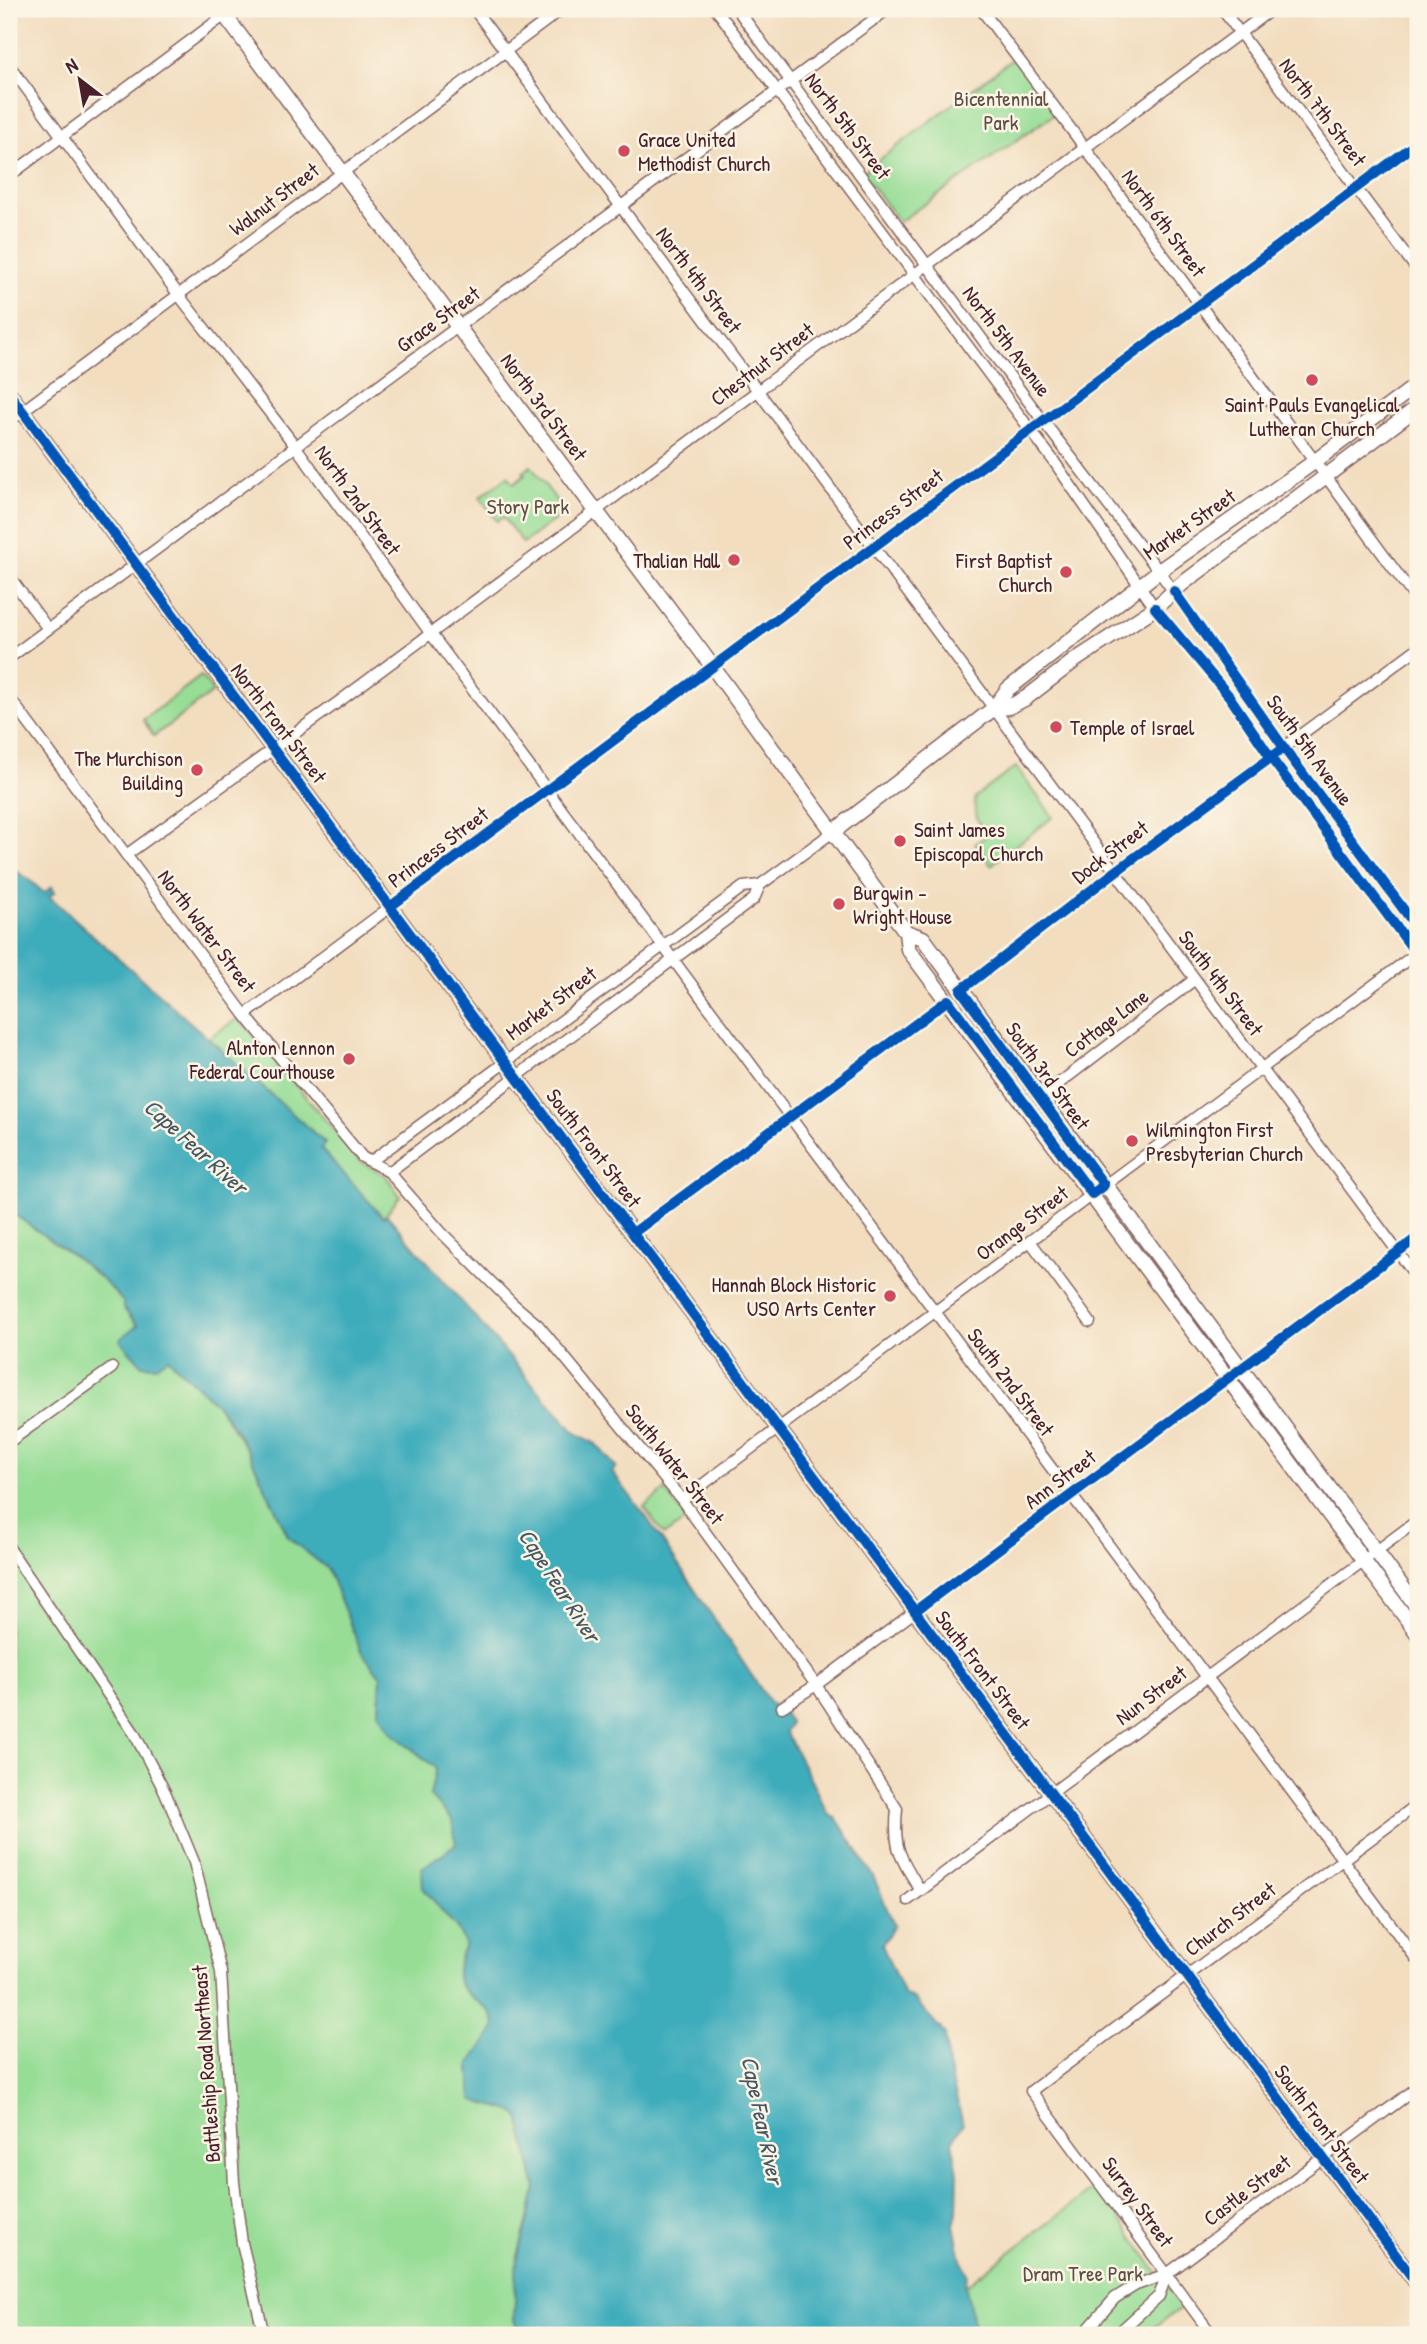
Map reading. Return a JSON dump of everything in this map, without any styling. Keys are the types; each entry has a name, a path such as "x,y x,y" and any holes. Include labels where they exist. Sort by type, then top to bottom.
{"main road":[{"name":"North 3rd Street","path":"226,11 342,173 833,832"},
{"name":"Market Street","path":"833,832 993,709 1008,689 1140,585 1314,462 1418,384"},
{"name":"North Front Street","path":"9,393 518,1077"},
{"name":"Market Street","path":"993,709 1009,708 1026,698 1074,661 1155,608 1324,476 1418,407"},
{"name":"South 3rd Street","path":"833,832 906,932 908,949 1098,1190 1235,1373 1418,1608"},
{"name":"South 3rd Street","path":"906,932 923,938 1040,1098 1098,1190"},
{"name":"South Front Street","path":"518,1077 1418,2285"},
{"name":"South 3rd Street","path":"1235,1373 1418,1634"}],"street":[{"name":"North 4th Street","path":"474,9 993,709"},
{"name":"Walnut Street","path":"9,421 562,9"},
{"name":"North 5th Avenue","path":"716,9 1031,430 1155,608"},
{"name":"North 5th Street","path":"737,9 927,265"},
{"name":"Grace Street","path":"9,658 888,9"},
{"name":"North 6th Street","path":"981,9 1418,602"},
{"name":"North 7th Street","path":"1223,9 1418,271"},
{"name":"Chestnut Street","path":"126,855 431,634 1272,9"},
{"path":"9,176 226,11"},
{"name":"North 2nd Street","path":"9,65 178,294 296,447 673,960"},
{"name":"Princess Street","path":"245,1014 1418,142"},
{"name":"North 5th Avenue","path":"927,265 1174,592"},
{"path":"9,576 48,629"},
{"name":"South 5th Avenue","path":"1174,592 1284,748 1418,929"},
{"name":"South 5th Avenue","path":"1155,608 1229,696 1271,758 1418,954"},
{"name":"Dock Street","path":"961,990 1115,872 1418,648"},
{"name":"North Water Street","path":"9,697 245,1014 362,1157 389,1172"},
{"name":"South 4th Street","path":"993,709 1418,1279"},
{"name":"Market Street","path":"370,1162 743,887 760,885 833,832"},
{"name":"Market Street","path":"389,1172 754,899 760,885"},
{"name":"Orange Street","path":"682,1500 1418,954"},
{"name":"South 2nd Street","path":"673,960 1418,1961"},
{"name":"Cottage Lane","path":"1040,1098 1195,979"},
{"path":"633,1233 948,1000"},
{"name":"South Water Street","path":"389,1172 441,1232 512,1303 538,1325 682,1500 816,1685 897,1809 894,1833 898,1855 920,1891"},
{"name":"Ann Street","path":"782,1707 816,1685 1418,1237"},
{"path":"1030,1241 1090,1322"},
{"path":"9,1442 112,1368"},
{"name":"Nun Street","path":"908,1900 1418,1520"},
{"name":"Battleship Road Northeast","path":"9,1548 134,1733 165,1793 194,1862 221,1972 234,2183 242,2244 264,2335"},
{"name":"Church Street","path":"1031,2091 1418,1804"},
{"name":"Castle Street","path":"1167,2274 1418,2087"},
{"name":"Surrey Street","path":"1031,2091 1212,2335"},
{"path":"1083,2335 1115,2298 1136,2285 1167,2274"},
{"path":"1116,2335 1159,2296 1167,2274"}],"green space":[{"name":"Bicentennial Park","path":"1015,57 1056,113 899,222 862,173"},
{"name":"Story Park","path":"531,466 565,512 523,543 503,517 497,521 480,497 508,476 514,484"},
{"path":"201,676 213,692 154,736 143,720"},
{"path":"1016,767 1053,817 991,865 975,844 987,835 976,817 975,797"},
{"path":"239,1018 360,1161 386,1176 400,1196 383,1218 320,1149 325,1143 208,1038"},
{"path":"9,1210 97,1275 123,1302 123,1308 138,1325 121,1339 129,1350 168,1358 218,1406 250,1455 289,1538 328,1569 361,1651 381,1677 379,1712 391,1732 436,1768 430,1796 452,1820 456,1844 422,1868 466,1944 458,1964 458,1980 468,1994 489,2011 495,2028 470,2064 472,2098 519,2116 536,2189 517,2260 514,2320 520,2335 9,2335"},
{"path":"665,1490 687,1520 664,1535 644,1507"},
{"name":"Dram Tree Park","path":"1097,2186 1182,2307 1144,2335 976,2335 965,2286"}],"water":[{"name":"Cape Fear River","path":"9,866 44,893 52,887 55,892 49,896 325,1143 321,1149 383,1217 387,1215 574,1432 596,1444 616,1467 612,1472 647,1518 770,1703 785,1714 790,1724 785,1731 829,1815 837,1819 873,1876 894,1925 882,1945 904,1995 915,2000 945,2034 948,2065 963,2124 952,2141 958,2173 954,2225 961,2260 968,2274 965,2284 976,2335 520,2335 514,2320 517,2260 536,2189 519,2116 472,2099 470,2064 495,2028 489,2011 468,1994 458,1980 457,1967 465,1944 458,1930 423,1888 422,1868 456,1844 452,1820 430,1796 436,1768 391,1732 379,1712 381,1677 361,1651 328,1569 289,1538 250,1455 232,1424 218,1406 168,1358 157,1366 142,1365 120,1339 138,1325 111,1288 9,1210"}],"cycle path":[{"path":"391,906 1418,142"},
{"path":"9,393 1418,2285"},
{"path":"1174,591 1284,748 1418,929"},
{"path":"1155,608 1229,696 1271,758 1418,956"},
{"path":"633,1233 948,1000 1092,1194 1104,1185 961,990 1284,748"},
{"path":"915,1611 1418,1237"}],"place":[{"name":"Grace United Methodist Church","path":"624,151"},
{"name":"Saint Pauls Evangelical Lutheran Church","path":"1312,380"},
{"name":"Thalian Hall","path":"734,560"},
{"name":"First Baptist Church","path":"1066,572"},
{"name":"Temple of Israel","path":"1056,727"},
{"name":"The Murchison Building","path":"197,770"},
{"name":"Saint James Episcopal Church","path":"900,841"},
{"name":"Burgwin - Wright House","path":"839,904"},
{"name":"Alnton Lennon Federal Courthouse","path":"349,1059"},
{"name":"Wilmington First Presbyterian Church","path":"1132,1141"},
{"name":"Hannah Block Historic USO Arts Center","path":"890,1296"}]}
